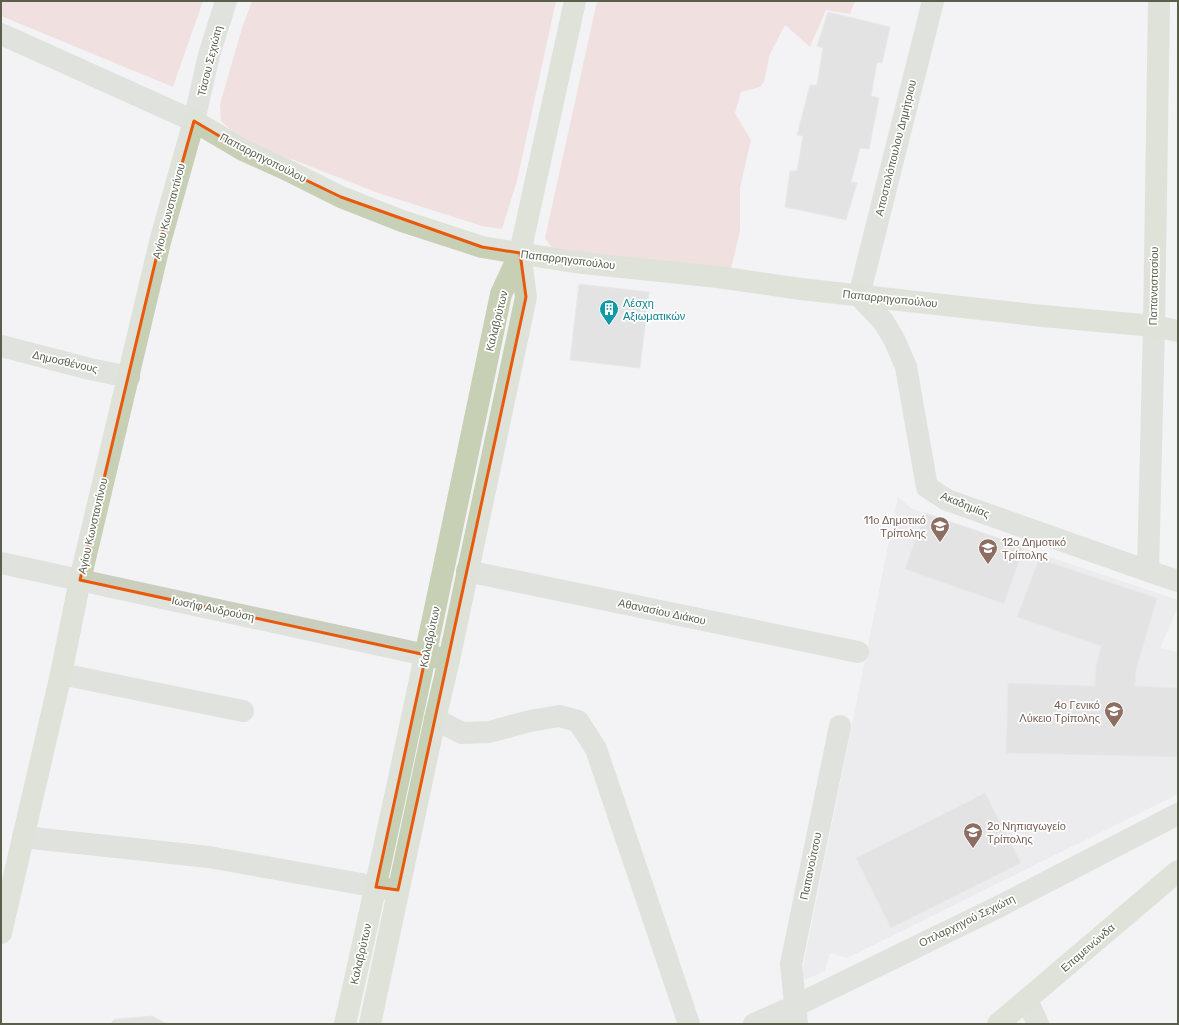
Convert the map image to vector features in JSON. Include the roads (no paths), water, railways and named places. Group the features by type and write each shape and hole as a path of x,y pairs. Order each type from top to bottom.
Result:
{"main road":[{"name":"Καλαβρύτων","path":"345,1024 426,655 501,294 520,253 575,1"},
{"name":"Παπαναστασίου","path":"1154,326 1159,1"},
{"name":"Παπαρρηγοπούλου","path":"194,121 243,150 341,197 402,221 482,247 574,262 718,277 859,296 1043,316 1154,326 1178,331"},
{"name":"Αγίου Κωνσταντίνου","path":"2,922 24,837 61,674 80,580 160,242 194,121"},
{"name":"Καλαβρύτων","path":"370,1024 526,297 520,253"},
{"name":"Επαμεινώνδα","path":"998,1024 1178,871"}],"street":[{"name":"Τάσου Σεχιώτη","path":"194,121 209,54 226,1"},
{"name":"Αποστολόπουλου Δημήτριου","path":"859,296 934,1"},
{"name":"Παπαρρηγοπούλου","path":"1,34 194,121"},
{"name":"Ακαδημίας","path":"859,296 883,321 894,339 906,367 927,487 948,500 1178,581"},
{"name":"Παπαναστασίου","path":"1148,571 1154,326"},
{"name":"Δημοσθένους","path":"1,346 90,369 129,377"},
{"name":"Ιωσήφ Ανδρούση","path":"1,562 449,660"},
{"name":"Αθανασίου Διάκου","path":"467,572 858,652"},
{"path":"61,674 243,711"},
{"path":"435,719 462,733 490,732 559,716 578,721 596,749 689,1024"},
{"name":"Παπανούτσου","path":"796,1015 791,964 840,726"},
{"name":"Οπλαρχηγού Σεχιώτη","path":"754,1024 796,1015 1000,906 1178,814"},
{"path":"24,837 209,857 398,890"},
{"path":"1027,1000 1038,1024"}],"place":[{"name":"Λέσχη Αξιωματικών","path":"609,326"},
{"name":"11ο Δημοτικό Τρίπολης","path":"940,543"},
{"name":"12ο Δημοτικό Τρίπολης","path":"988,565"},
{"name":"4ο Γενικό Λύκειο Τρίπολης","path":"1114,728"},
{"name":"2ο Νηπιαγωγείο Τρίπολης","path":"973,849"}]}
